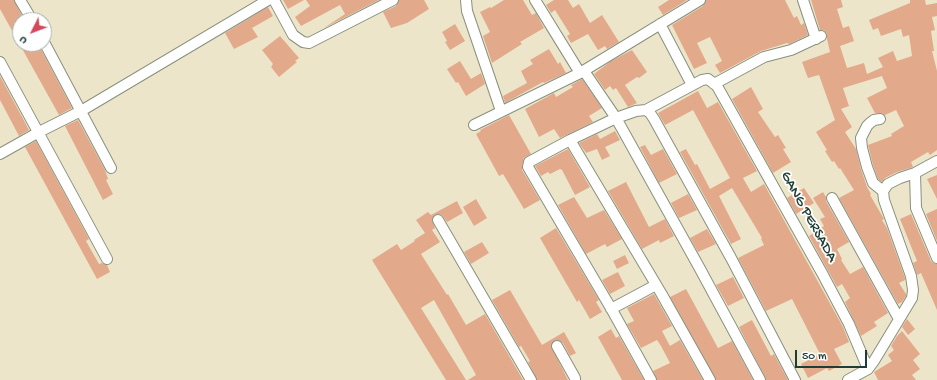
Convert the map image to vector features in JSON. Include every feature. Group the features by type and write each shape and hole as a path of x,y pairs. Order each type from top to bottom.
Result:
{"street":[{"path":"20,0 27,12"},
{"path":"0,154 38,132 81,111 268,0"},
{"path":"274,0 293,35 303,42 308,43 393,0"},
{"path":"535,0 582,72 616,118 760,380"},
{"path":"474,125 582,72 700,0"},
{"path":"651,380 528,167 529,162 616,118 646,110 702,80 708,79 714,84 764,56 791,50 819,38 803,0"},
{"path":"466,5 501,111"},
{"path":"660,24 692,85"},
{"path":"49,52 111,168"},
{"path":"0,62 107,259"},
{"name":"GANG PERSADA","path":"714,84 825,279 849,324 868,369"},
{"path":"646,110 654,119 724,244 795,380"},
{"path":"880,119 874,120 866,126 861,138 867,167 873,183 883,192"},
{"path":"570,140 710,380"},
{"path":"848,380 868,369 874,362 912,298 913,290 911,276 884,200 883,192 888,184 937,161"},
{"path":"914,173 916,208 937,258"},
{"path":"832,198 899,320"},
{"path":"438,220 530,380"},
{"path":"613,312 658,289"},
{"path":"557,346 575,380"}],"building":[{"path":"0,0 14,0 20,12 12,12 12,31 0,9"},
{"path":"283,0 304,0 288,9"},
{"path":"306,0 379,0 324,28 345,14 340,5 301,26 295,17 310,6"},
{"path":"399,0 424,0 429,9 407,23 391,28 383,12 396,6"},
{"path":"504,0 523,0 532,15 536,13 544,28 520,42 522,44 492,63 483,36 490,32 480,12 490,7 491,8"},
{"path":"554,0 568,0 573,8 579,4 590,23 602,15 619,42 607,49 605,46 598,50 588,34 571,43 567,36 570,34 555,10 551,13 546,5"},
{"path":"669,0 687,0 663,15 658,7"},
{"path":"706,0 785,0 794,18 797,16 801,25 804,23 808,35 789,44 787,43 761,51 720,73 715,65 722,61 710,37 697,43 707,63 694,69 672,25 703,6"},
{"path":"811,0 841,0 843,7 837,9 843,28 849,26 854,41 840,46 847,68 864,63 867,74 883,67 878,58 893,51 897,61 912,56 909,35 903,37 901,29 881,36 878,28 873,30 869,20 910,3 910,0 925,0 926,5 937,3 937,16 932,17 935,30 931,31 934,51 932,51 937,71 937,150 930,155 928,152 911,162 913,167 897,172 885,178 882,182 878,179 868,145 892,136 891,134 904,126 896,110 885,115 882,113 875,113 867,98 887,88 882,76 843,88 849,106 841,109 852,127 845,132 856,149 867,187 871,194 870,195 884,219 882,220 887,228 905,278 905,280 899,283 906,296 902,302 898,304 839,198 854,190 840,168 839,169 834,161 832,162 825,151 827,150 816,132 835,120 819,75 808,78 802,62 830,52 827,34 824,30 820,30"},
{"path":"268,7 273,16 252,28 258,37 234,49 225,33"},
{"path":"455,24 465,41 450,50 445,42 447,41 442,32"},
{"path":"280,36 299,58 295,61 297,62 279,77 271,67 273,64 262,50"},
{"path":"549,49 558,64 560,62 566,73 544,83 543,82 505,103 503,96 527,83 521,71 533,64 530,60"},
{"path":"632,50 647,72 625,85 637,103 628,107 616,88 613,90 610,86 605,90 594,74 611,61"},
{"path":"24,52 42,52 72,108 59,115"},
{"path":"460,61 471,79 481,73 485,84 466,96 458,82 456,83 447,69"},
{"path":"0,76 29,130 19,136 0,100"},
{"path":"582,79 602,108 589,116 593,122 560,138 554,129 539,137 525,109 554,93 556,97 573,87 571,85"},
{"path":"751,87 763,109 758,112 775,137 778,135 786,148 783,149 791,162 773,173 732,99"},
{"path":"698,91 707,108 718,102 757,171 743,178 751,192 764,184 843,327 849,342 834,349 842,364 829,371 827,368 808,378 801,364 820,354 792,299 766,311 738,258 764,245 761,239 762,238 732,188 719,196 741,239 731,244 680,152 686,149 695,165 697,164 710,189 730,178 693,110 665,125 658,113"},
{"path":"509,115 531,154 524,158 522,170 540,200 524,209 503,174 499,176 476,134 481,131 480,130"},
{"path":"78,120 105,170 108,179 106,180 113,194 103,200 65,126"},
{"path":"615,131 620,140 605,147 610,156 602,160 597,149 586,153 579,143 597,134 600,139"},
{"path":"36,141 89,239 86,241 99,264 102,263 107,265 110,272 97,279 25,147"},
{"path":"645,145 651,155 663,149 677,174 659,183 640,147"},
{"path":"568,149 590,187 575,195 562,170 560,169 550,174 548,172 541,176 535,166"},
{"path":"937,175 937,199 927,179"},
{"path":"626,182 649,227 665,219 674,236 660,243 659,240 642,249 608,191"},
{"path":"804,188 814,203 796,214 787,198"},
{"path":"823,192 826,197 826,201 849,242 837,249 842,259 841,260 850,274 863,267 888,313 874,322 877,326 861,336 845,302 850,298 842,284 837,287 809,236 824,226 820,219 825,217 813,198"},
{"path":"688,194 697,210 679,218 671,203"},
{"path":"574,197 587,218 604,210 622,239 607,247 605,244 586,254 558,205"},
{"path":"476,199 487,218 474,226 463,207"},
{"path":"457,201 463,213 447,222 442,215 434,215 432,220 435,228 432,230 440,242 421,254 447,295 448,294 466,325 485,314 523,380 468,380 476,375 434,300 421,308 466,380 446,380 372,260 397,244 401,250 415,241 414,240 425,233 416,220 428,212 431,215"},
{"path":"937,209 937,241 926,214"},
{"path":"911,214 931,261 937,264 937,310 921,273 917,275 913,263 917,261 900,219"},
{"path":"556,228 599,300 596,302 602,312 590,319 579,300 577,302 540,238"},
{"path":"707,229 716,244 698,252 690,238"},
{"path":"482,242 489,253 471,264 464,252"},
{"path":"625,255 629,263 617,269 613,261"},
{"path":"618,272 625,286 610,294 602,280"},
{"path":"733,277 744,298 728,306 716,285"},
{"path":"686,289 718,348 732,341 753,380 716,380 670,297"},
{"path":"510,290 542,345 564,332 576,353 570,356 563,343 557,340 554,341 551,346 568,380 537,380 528,362 530,361 521,346 519,347 492,300"},
{"path":"654,294 672,326 662,331 670,346 680,340 703,380 657,380 653,371 670,363 661,346 657,340 641,348 627,324 634,321 627,308"},
{"path":"907,319 915,329 908,335 902,327"},
{"path":"752,320 771,356 774,354 788,380 766,380 739,327"},
{"path":"611,329 616,338 619,336 644,380 622,380 598,337"},
{"path":"902,331 920,354 913,360 920,369 912,375 916,380 878,380 874,372 892,361 888,355 894,350 891,346"}]}
